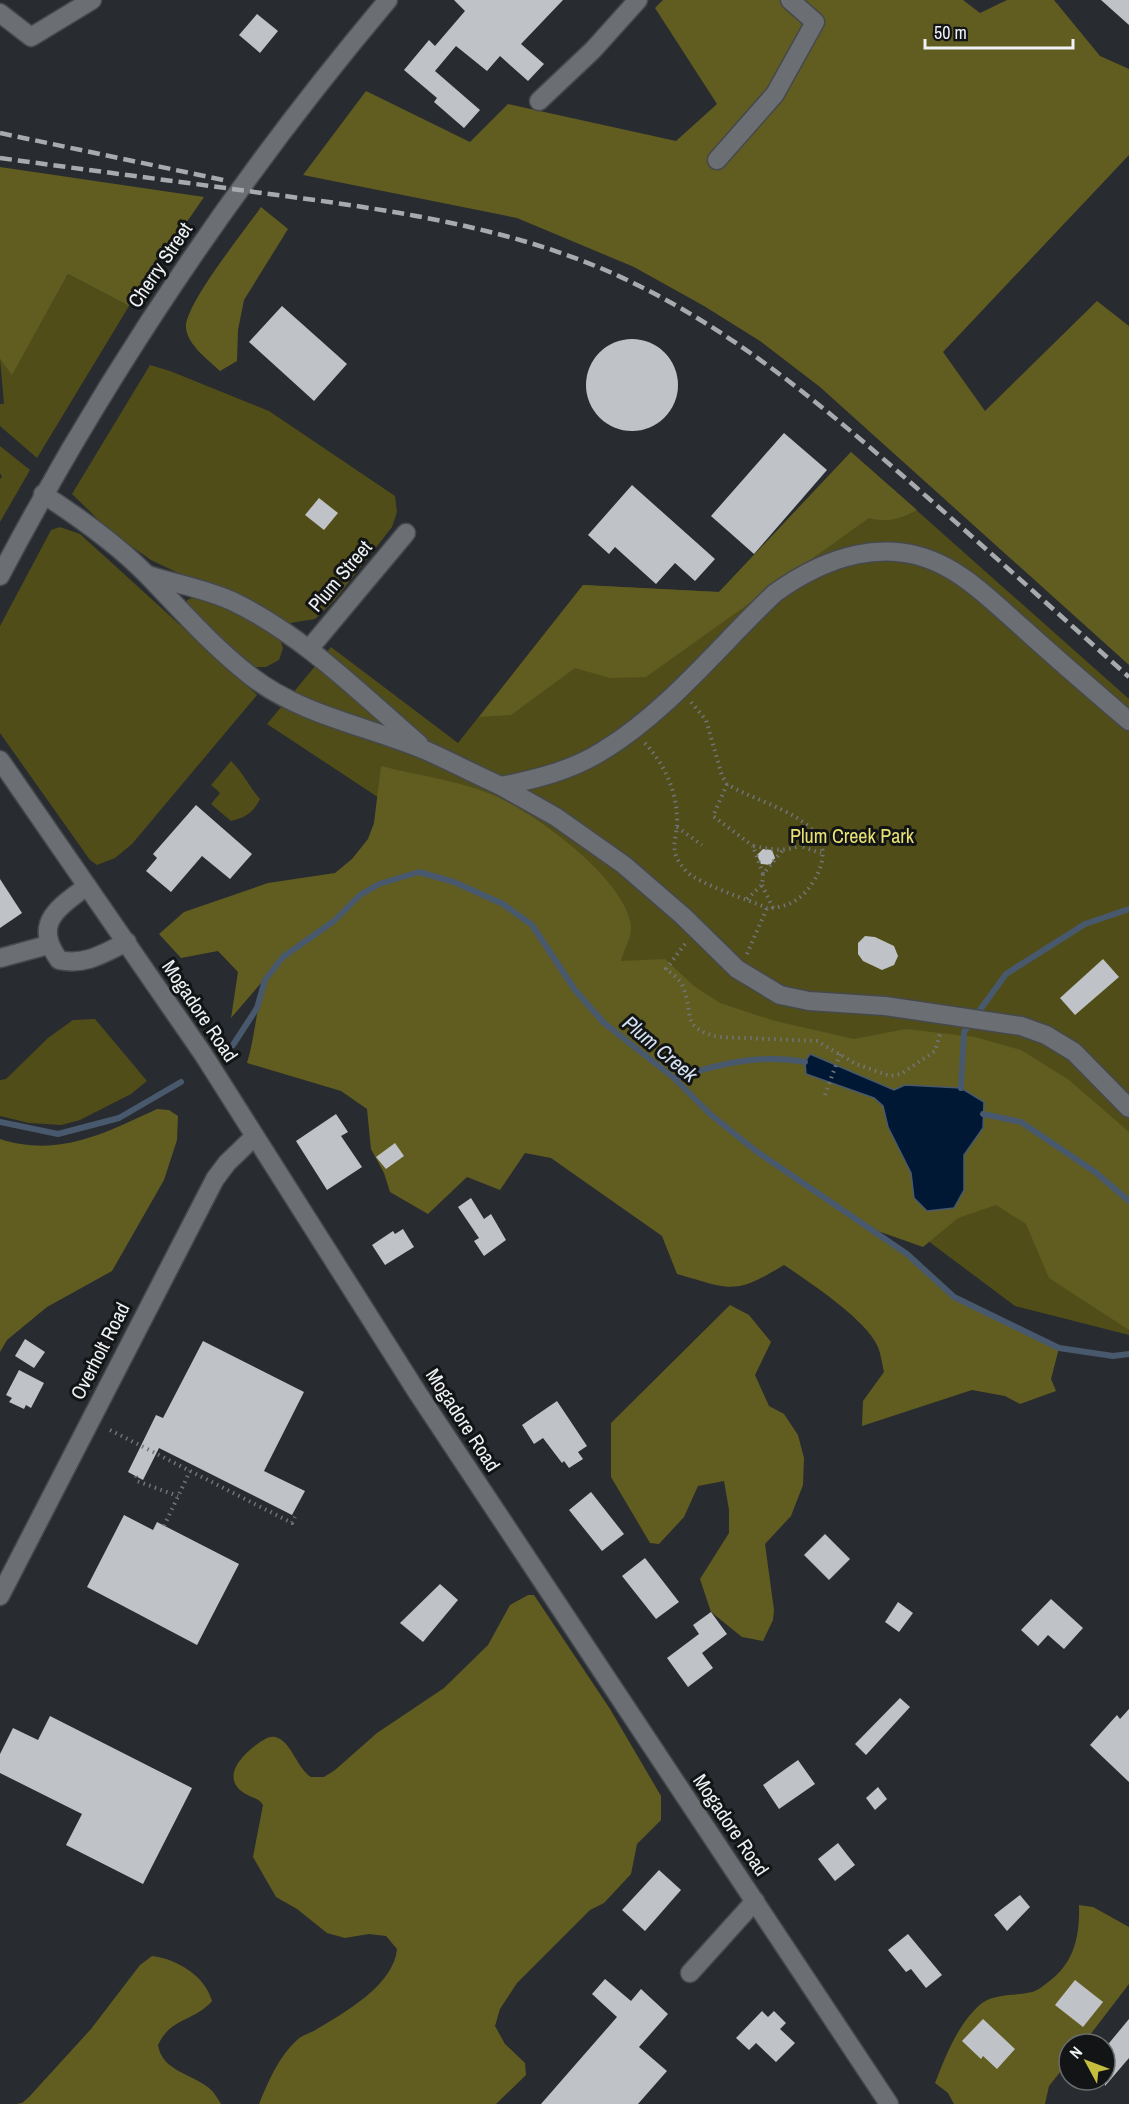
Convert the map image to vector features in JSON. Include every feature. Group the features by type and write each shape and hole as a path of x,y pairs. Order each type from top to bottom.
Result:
{"street":[{"path":"0,13 31,37 92,0"},
{"name":"Cherry Street","path":"0,576 43,494 120,365 204,240 309,96 388,0"},
{"path":"539,101 593,50 638,0"},
{"path":"717,160 775,94 815,22 790,0"},
{"path":"43,494 86,523 147,574 169,601 252,677 289,701 427,751 501,786 556,818 624,865 737,969 780,995 810,1001 885,1006 1021,1026 1074,1052 1129,1108"},
{"name":"Plum Street","path":"309,649 406,533"},
{"path":"501,786 534,780 573,766 603,751 634,730 775,593 800,575 825,562 854,554 877,552 928,559 948,567 993,602 1129,721"},
{"path":"147,574 231,601 309,649 427,751"},
{"name":"Mogadore Road","path":"0,760 203,1054 417,1392 889,2104"},
{"path":"87,886 57,909 48,926 48,945 59,960 75,964 92,959 127,942"},
{"path":"0,958 48,945"},
{"name":"Overholt Road","path":"0,1596 215,1179 226,1163 254,1137"},
{"path":"690,1973 755,1901"}],"path":[{"path":"634,730 666,770 677,815 673,846 676,857 688,873 767,908 798,900 808,891 820,867 822,854 817,833 801,819 727,784 722,776 706,720 679,687"},
{"path":"727,784 713,816 753,846 782,851 802,847 822,854"},
{"path":"676,826 702,845"},
{"path":"802,847 817,833"},
{"path":"753,846 763,874 762,885 773,908"},
{"path":"763,874 782,851"},
{"path":"747,900 762,885"},
{"path":"737,969 750,950 767,908"},
{"path":"696,929 666,969 683,986 690,1023 695,1028 718,1037 817,1041 876,1072 890,1076 901,1074 935,1051 940,1039 944,1015"},
{"path":"825,1095 840,1054"},
{"path":"110,1430 292,1523 295,1516"},
{"path":"164,1526 190,1471"},
{"path":"136,1476 136,1480 178,1496"}],"green space":[{"path":"68,274 129,306 37,458 0,426 0,404 4,404 0,359 12,374"},
{"path":"150,365 269,411 395,496 397,512 392,527 334,601 315,619 284,624 151,560 111,532 72,494"},
{"path":"0,446 30,470 0,522 0,479 2,477"},
{"name":"Plum Creek Park","path":"851,452 1129,699 1129,1335 1015,1306 598,994 552,912 267,724 331,647 458,743 583,585 719,592"},
{"path":"60,527 80,534 257,695 132,844 115,858 97,865 90,860 0,733 0,626 51,530"},
{"path":"192,598 221,604 280,639 283,648 279,660 266,667 250,667 187,606 187,600"},
{"path":"231,761 260,799 249,814 231,821 211,804 220,793 211,785"},
{"path":"95,1019 147,1081 131,1094 80,1120 61,1125 29,1123 0,1116 0,1080 6,1079 48,1038 73,1020"}],"shaded area":[{"path":"663,0 963,0 980,13 1007,0 1054,0 1100,56 1129,69 1129,155 943,352 985,411 1097,301 1129,326 1129,665 820,387 760,341 704,306 634,267 517,218 303,175 366,91 470,142 508,104 676,141 717,104 655,8"},
{"path":"0,167 204,197 129,306 68,274 12,375 0,359"},
{"path":"261,207 288,229 244,300 238,330 237,361 220,371 191,341 186,328 188,317 205,285"},
{"path":"851,452 917,510 894,519 869,518 646,677 610,678 575,668 511,715 479,717 583,585 719,592"},
{"path":"381,766 448,781 488,793 527,814 574,848 613,888 626,908 631,931 621,961 665,959 694,986 720,1003 775,1021 854,1039 906,1029 975,1037 1021,1050 1069,1080 1129,1132 1129,1330 1049,1278 1026,1224 996,1205 958,1218 923,1247 872,1229 907,1254 954,1297 1059,1348 1051,1379 1056,1391 1020,1404 1005,1396 972,1390 862,1426 863,1401 884,1372 877,1345 848,1312 784,1265 753,1282 732,1287 677,1274 662,1236 551,1158 525,1153 500,1190 467,1177 428,1214 390,1192 384,1173 371,1149 367,1109 341,1091 247,1063 263,991 274,968 231,1018 238,972 218,951 181,958 159,934 184,912 268,883 335,873 352,859 368,839 374,823"},
{"path":"157,1109 169,1110 178,1116 177,1140 164,1180 112,1271 47,1307 7,1340 0,1352 0,1139 42,1146 62,1144 100,1134"},
{"path":"730,1305 749,1315 771,1342 755,1375 769,1406 784,1414 798,1435 804,1458 803,1485 791,1516 765,1544 774,1610 773,1620 763,1641 742,1637 711,1612 700,1579 729,1533 729,1510 724,1481 698,1486 684,1517 659,1544 650,1543 611,1477 611,1423"},
{"path":"528,1595 534,1595 610,1709 661,1796 661,1820 637,1844 631,1874 604,1903 590,1910 517,1983 500,2009 495,2026 505,2044 525,2063 526,2075 496,2104 259,2104 275,2070 291,2046 299,2038 354,2006 378,1986 394,1962 397,1949 386,1936 369,1934 345,1938 327,1933 297,1909 276,1897 253,1857 263,1805 259,1800 247,1795 237,1787 234,1781 236,1768 256,1745 266,1738 275,1737 287,1745 306,1773 311,1777 324,1777 377,1733 444,1688 488,1645 510,1605"},
{"path":"1079,1905 1093,1907 1129,1927 1129,1984 1092,2032 1057,2032 1057,2076 1049,2086 1045,2104 954,2104 948,2093 935,2083 948,2051 966,2020 982,2003 988,2000 1034,1991 1056,1976 1074,1949"},
{"path":"152,1956 171,1961 189,1970 208,1992 212,2001 198,2013 176,2024 163,2036 158,2045 165,2061 209,2088 221,2104 16,2104 22,2103 29,2097 91,2029 140,1965"}],"water":[{"path":"810,1054 894,1090 905,1085 961,1088 984,1102 983,1128 964,1155 964,1190 954,1208 927,1211 914,1198 911,1173 888,1127 883,1106 874,1098 806,1074 805,1062"}],"building":[{"path":"454,0 563,0 521,44 544,64 528,81 500,56 487,71 456,46 435,71 480,110 464,128 434,102 437,98 404,70 429,40 435,46 465,11"},
{"path":"1101,0 1129,0 1129,25"},
{"path":"257,14 278,31 260,53 239,35"},
{"path":"282,306 347,364 314,401 249,342"},
{"path":"632,339 649,343 664,353 674,368 678,385 674,402 664,417 649,427 632,431 615,427 600,417 590,402 586,385 590,368 600,353 615,343"},
{"path":"784,433 827,470 754,554 711,516"},
{"path":"632,485 715,559 695,581 675,563 656,584 615,547 609,554 588,535"},
{"path":"319,498 338,513 324,530 305,515"},
{"path":"196,805 252,854 230,879 202,856 171,892 146,871 157,858 153,854"},
{"path":"763,849 772,850 775,858 770,865 761,864 757,855"},
{"path":"0,879 22,913 0,928"},
{"path":"865,936 875,937 894,946 898,956 894,965 882,970 863,961 858,954 858,943"},
{"path":"1103,959 1119,977 1075,1015 1060,998"},
{"path":"336,1114 348,1132 341,1136 362,1167 327,1190 296,1141"},
{"path":"395,1143 404,1156 386,1169 376,1157"},
{"path":"471,1198 484,1219 491,1214 506,1240 484,1256 474,1241 479,1238 458,1207"},
{"path":"403,1229 414,1247 385,1265 372,1245 393,1231 395,1234"},
{"path":"25,1339 45,1352 34,1368 15,1356"},
{"path":"203,1341 304,1392 264,1471 305,1491 292,1515 159,1448 143,1480 128,1472 156,1415 163,1418"},
{"path":"19,1370 44,1383 31,1408 26,1405 24,1409 9,1402 12,1398 6,1395"},
{"path":"557,1401 587,1446 578,1452 583,1459 569,1468 564,1461 562,1463 543,1438 534,1444 522,1425"},
{"path":"591,1492 624,1534 602,1551 569,1510"},
{"path":"124,1515 153,1530 157,1522 239,1564 197,1645 87,1587"},
{"path":"825,1534 850,1559 829,1580 804,1555"},
{"path":"645,1558 679,1602 656,1619 622,1576"},
{"path":"440,1584 458,1600 423,1642 400,1623"},
{"path":"1051,1599 1083,1628 1064,1649 1048,1635 1038,1646 1021,1630"},
{"path":"898,1602 913,1613 899,1632 885,1622"},
{"path":"711,1612 727,1634 702,1653 713,1668 688,1687 667,1658 699,1634 693,1625"},
{"path":"900,1698 910,1707 866,1755 855,1744"},
{"path":"1129,1709 1129,1782 1090,1745 1117,1715 1120,1719"},
{"path":"50,1716 192,1788 143,1884 66,1845 82,1814 0,1773 0,1754 13,1728 38,1740"},
{"path":"798,1760 815,1784 779,1809 763,1785"},
{"path":"878,1787 887,1799 875,1810 866,1798"},
{"path":"838,1843 855,1865 835,1881 818,1859"},
{"path":"659,1870 681,1890 645,1931 622,1910"},
{"path":"1020,1895 1030,1907 1007,1931 994,1915"},
{"path":"908,1934 942,1975 926,1988 911,1969 906,1972 888,1950"},
{"path":"605,1979 631,2001 641,1989 668,2014 639,2047 667,2071 638,2104 541,2104 617,2017 592,1994"},
{"path":"1075,1980 1103,2002 1083,2027 1055,2005"},
{"path":"762,2011 768,2017 774,2011 786,2023 780,2029 795,2043 776,2062 756,2043 749,2050 736,2038"},
{"path":"983,2019 1015,2049 997,2069 983,2056 981,2059 962,2041"},
{"path":"1129,2019 1129,2058 1117,2072 1117,2034"}],"waterway":[{"name":"Plum Creek","path":"233,1045 257,1008 265,980 283,957 334,921 360,895 379,884 419,872 454,882 503,904 532,925 575,990 604,1023 674,1078 710,1114 756,1151 907,1254 954,1297 1059,1348 1113,1356 1129,1354"},
{"path":"961,1088 964,1032 1006,974 1085,924 1129,909"},
{"path":"674,1078 738,1062 771,1059 805,1062"},
{"name":"Plum Creek","path":"0,1122 58,1134 119,1118 181,1082"},
{"path":"983,1114 1021,1122 1095,1172 1129,1201"}],"railway":[{"path":"0,133 228,181"},
{"path":"0,158 401,213 538,245 625,279 700,320 736,343 804,393 931,501 1129,677"}]}
